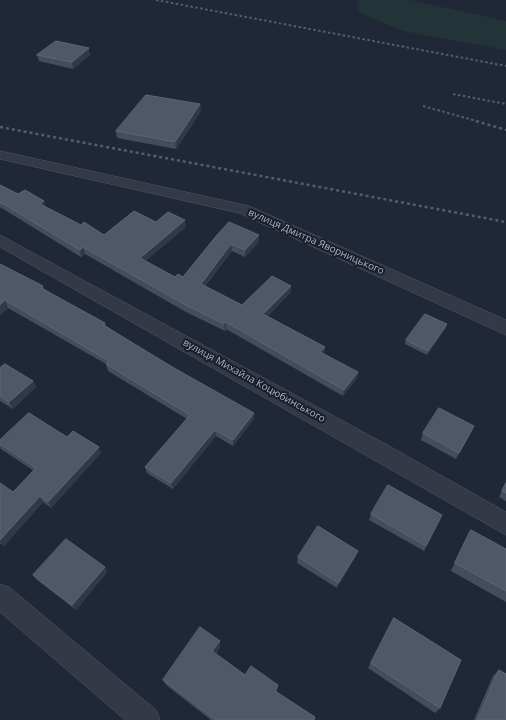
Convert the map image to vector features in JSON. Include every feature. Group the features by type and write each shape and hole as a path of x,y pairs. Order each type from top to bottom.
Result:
{"street":[{"name":"вулиця Дмитра Яворницького","path":"0,155 244,210 506,328"},
{"name":"вулиця Михайла Коцюбинського","path":"0,240 382,452 506,524"},
{"path":"0,596 146,720"}],"shaded area":[{"path":"357,0 410,0 506,21 506,50 403,31 359,12"}],"building":[{"path":"56,41 89,48 72,62 37,55"},
{"path":"146,95 200,104 175,142 116,131"},
{"path":"0,185 18,194 25,190 44,201 40,204 81,225 84,222 104,235 134,211 156,222 168,212 185,220 140,258 175,277 178,274 183,277 229,222 259,235 245,250 231,244 201,284 242,305 272,276 291,286 263,314 325,347 320,352 358,372 344,390 226,322 224,324 186,305 83,247 80,250 0,202"},
{"path":"0,264 43,286 41,288 105,323 103,325 174,368 254,413 233,440 215,430 171,483 145,467 190,415 106,364 109,361 5,300 0,305"},
{"path":"425,314 447,324 428,351 406,340"},
{"path":"5,364 33,381 9,402 0,396 0,368"},
{"path":"439,408 474,426 459,453 423,433"},
{"path":"29,413 67,437 73,431 99,447 48,502 40,496 0,540 0,483 13,492 36,468 0,444 0,440"},
{"path":"506,483 506,493 502,491"},
{"path":"388,485 442,515 426,546 371,514"},
{"path":"318,526 358,551 338,583 298,557"},
{"path":"471,530 506,549 506,591 455,563"},
{"path":"66,539 105,567 72,605 33,575"},
{"path":"394,618 461,660 440,708 371,663"},
{"path":"200,627 220,641 212,651 245,675 251,666 278,685 275,691 315,717 314,720 216,720 163,680"},
{"path":"499,670 506,674 506,720 478,720"}],"railway":[{"path":"156,0 506,66"},
{"path":"453,94 506,104"},
{"path":"423,106 480,122"},
{"path":"476,121 506,130"},
{"path":"0,127 506,222"}]}
